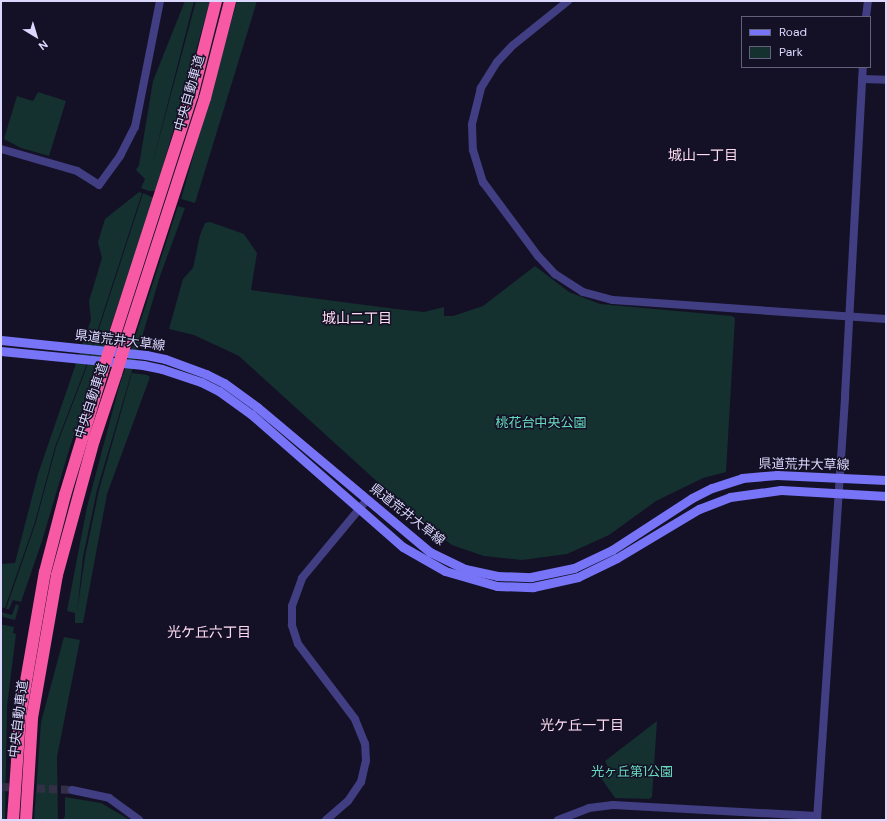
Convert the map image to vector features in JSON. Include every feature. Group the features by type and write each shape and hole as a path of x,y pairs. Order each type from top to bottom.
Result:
{"highway":[{"name":"中央自動車道","path":"13,820 20,716 45,572 65,495 102,373 190,104 216,1"},
{"name":"中央自動車道","path":"26,820 32,718 57,575 92,448 200,113 230,1"}],"main road":[{"name":"県道荒井大草線","path":"1,340 146,355 165,359 206,374 224,383 257,407 412,539 449,562 497,576 531,577 561,572 592,560 692,498 727,482 777,475 886,480"},
{"name":"県道荒井大草線","path":"1,351 143,365 162,369 201,382 219,391 251,414 403,547 445,571 483,583 516,588 550,585 578,577 617,558 699,509 730,497 782,490 886,496"}],"street":[{"path":"1,149 77,171 98,185 120,156 135,127 160,1"},
{"path":"568,1 513,45 497,62 481,88 473,118 473,150 483,182 542,261 573,287 613,300 886,319"},
{"path":"866,16 868,1"},
{"path":"558,820 589,808 613,805 817,818 850,317 863,68"},
{"path":"862,79 886,80"},
{"path":"326,820 348,801 361,782 366,761 365,744 355,719 298,644 292,625 292,606 302,578 366,501"},
{"path":"72,790 109,798 140,820"}],"green space":[{"path":"185,1 194,1 152,165 196,1 210,1 156,191 149,191 141,188 145,179 136,170 139,165 153,81"},
{"path":"237,1 257,1 195,203 181,199"},
{"path":"38,92 66,101 49,156 21,148 4,139 17,96 33,101"},
{"path":"139,192 142,193 85,369 55,447 35,522 5,608 1,607 1,564 15,563 38,474 91,320 89,301 102,258 98,242 105,219"},
{"path":"143,193 154,198 69,450 42,541 21,602 13,600 9,609 6,609 36,522 56,447 86,369"},
{"path":"178,206 185,208 160,276 97,490 83,557 77,612 85,557 99,490 132,373 147,375 150,377 107,494 83,623 75,623 75,613 67,611 87,507 119,387"},
{"name":"桃花台中央公園","path":"210,222 244,234 257,253 251,290 424,312 444,307 444,316 453,316 483,306 535,266 569,292 600,304 732,316 735,318 726,472 703,478 656,501 609,535 567,554 522,560 484,556 452,545 425,525 239,356 194,335 169,329 183,279 193,268 200,235 205,223"},
{"path":"16,604 19,606 15,620 3,617 1,612 12,615"},
{"path":"1,625 14,627 13,633 16,634 7,706 5,820 1,820"},
{"path":"64,637 80,640 57,757 58,820 34,820 41,722"},
{"name":"光ヶ丘第1公園","path":"657,721 652,797 649,799 615,798 601,778 610,772 605,761"},
{"path":"65,797 101,803 130,820 63,820 65,816"}],"tunnel":[{"path":"1,787 72,790"}],"district":[{"name":"城山一丁目","path":"703,155"},
{"name":"城山二丁目","path":"357,318"},
{"name":"光ケ丘六丁目","path":"209,632"},
{"name":"光ケ丘一丁目","path":"582,725"}]}
